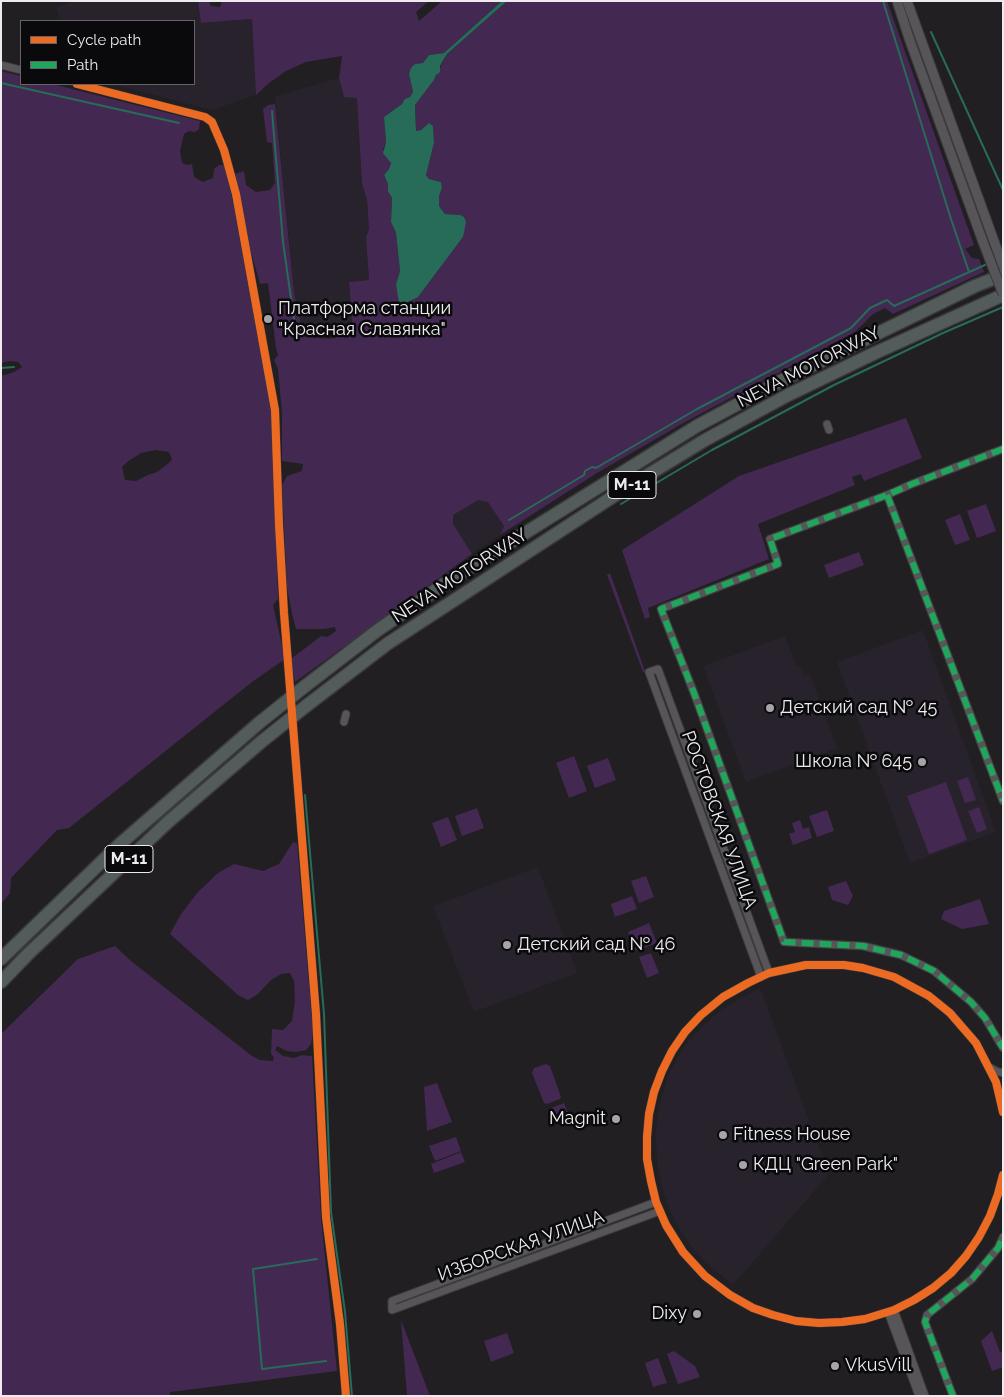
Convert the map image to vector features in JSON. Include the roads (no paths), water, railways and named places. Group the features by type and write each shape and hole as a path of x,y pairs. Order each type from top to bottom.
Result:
{"highway":[{"name":"NEVA MOTORWAY","path":"1,959 120,844 259,723 378,630 456,576 697,426 781,381 866,339 974,286 1003,275"},
{"name":"NEVA MOTORWAY","path":"1,982 28,954 168,822 261,742 387,644 623,490 705,440 866,357 1003,294"}],"main road":[{"path":"897,1 1003,294"},
{"path":"907,1 1003,266"}],"street":[{"path":"1,66 20,70"},
{"path":"81,85 205,117 212,122 226,156 236,194 275,410 282,584 316,1014 326,1217 340,1324 346,1396"},
{"path":"1003,450 770,539 778,564 661,609 694,693 784,942 863,946 901,955 934,972 971,1002 985,1018 1003,1048"},
{"path":"887,495 1003,801"},
{"name":"РОСТОВСКАЯ УЛИЦА","path":"761,977 650,672 658,669 769,973"},
{"path":"344,722 346,714"},
{"path":"1003,1112 1001,1090 976,1044 950,1013 918,989 894,977 863,968 825,964 806,965 769,973 735,989 701,1015 681,1039 662,1071 654,1092 647,1136 647,1159 650,1181 656,1202 674,1239 693,1264 717,1286 753,1308 788,1319 819,1323 866,1319 914,1300 933,1288 951,1273 979,1237 990,1216 1003,1176"},
{"path":"989,1067 1003,1073"},
{"name":"ИЗБОРСКАЯ УЛИЦА","path":"656,1202 392,1301 392,1310 660,1211"},
{"path":"953,1396 925,1322 927,1315 972,1278 998,1248 1003,1237"},
{"path":"890,1311 919,1396"},
{"path":"890,1311 925,1396"}],"waterway":[{"path":"883,1 969,272"},
{"path":"931,32 1003,190"},
{"path":"1,83 179,123"},
{"path":"272,111 283,242 297,341"},
{"path":"509,520 584,475 585,471 592,467 596,468 697,409 851,328 870,308 887,300 894,306 987,264"},
{"path":"621,504 712,450 834,385 943,333 1003,307"},
{"path":"1,368 14,367"},
{"path":"305,795 324,1014 331,1212 345,1312 352,1396"},
{"path":"317,1259 253,1269 262,1369 326,1361"}],"place":[{"name":"Платформа станции \"Красная Славянка\"","path":"268,319"},
{"name":"Детский сад № 45","path":"770,708"},
{"name":"Школа № 645","path":"922,762"},
{"name":"Детский сад № 46","path":"507,945"},
{"name":"Magnit","path":"616,1119"},
{"name":"Fitness House","path":"723,1135"},
{"name":"КДЦ \"Green Park\"","path":"743,1165"},
{"name":"Dixy","path":"697,1314"},
{"name":"VkusVill","path":"835,1366"}]}
